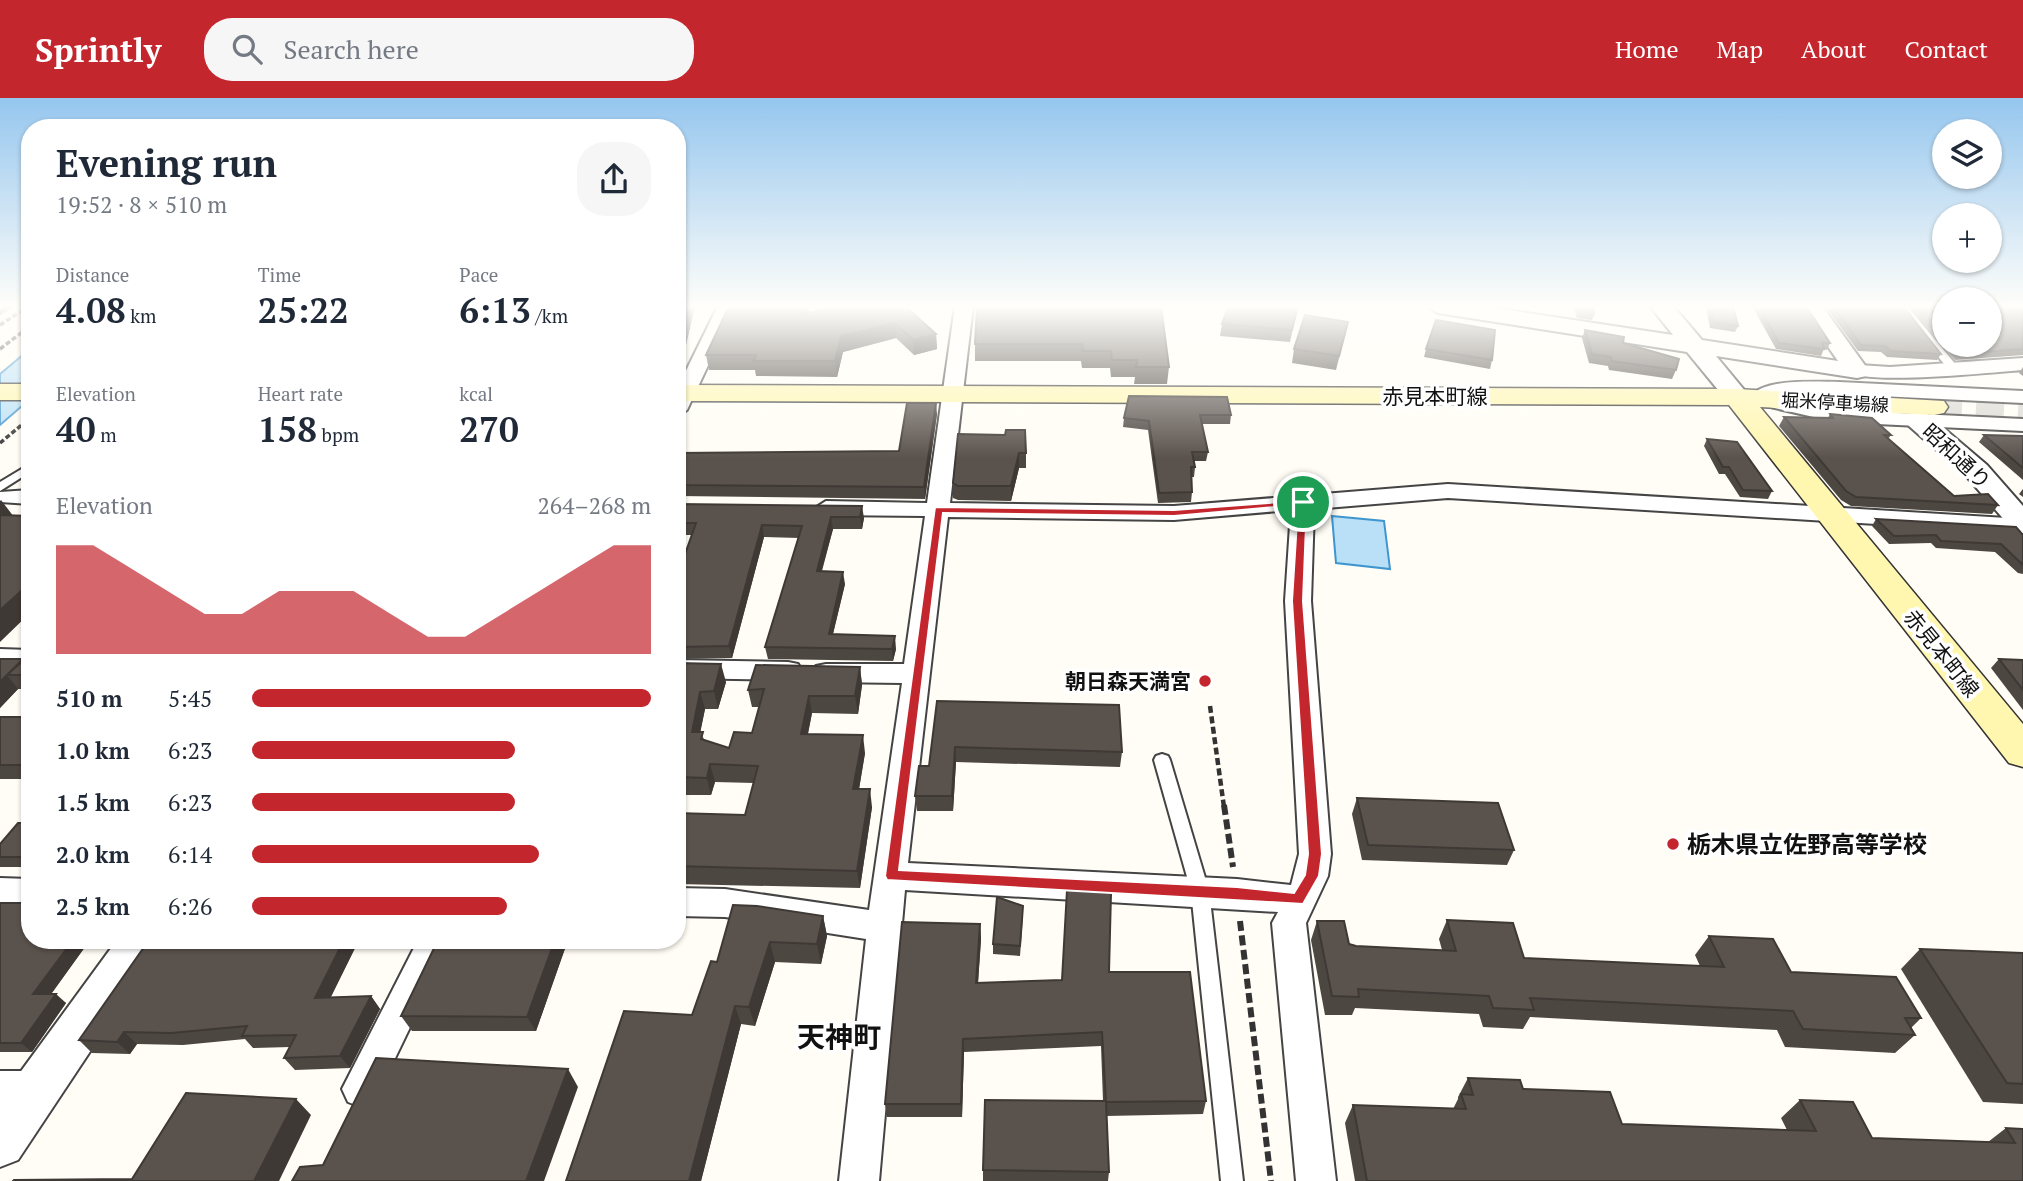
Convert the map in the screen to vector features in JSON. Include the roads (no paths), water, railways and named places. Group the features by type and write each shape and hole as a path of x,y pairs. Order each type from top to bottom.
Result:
{"main road":[{"path":"0,392 21,392"},
{"name":"赤見本町線","path":"686,398 954,394 1746,397 1827,513 2023,752"},
{"name":"堀米停車場線","path":"1746,397 1926,414"}],"street":[{"path":"686,386 701,357"},
{"path":"859,1181 884,927 958,357"},
{"path":"1706,357 1746,397 1782,389 1839,388 2023,397"},
{"path":"1763,357 1857,371 2023,364"},
{"path":"1847,357 1857,371"},
{"path":"1950,368 1977,395"},
{"path":"1926,414 2023,425"},
{"name":"昭和通り","path":"1926,414 2023,525"},
{"path":"801,508 1174,513 1448,491 2023,525"},
{"path":"2,493 21,496"},
{"path":"1303,502 1298,601 1315,854 1312,876 1289,923 1317,1181"},
{"path":"0,658 21,659"},
{"path":"686,669 916,674"},
{"path":"892,876 1237,892 1298,900"},
{"path":"0,892 21,893"},
{"path":"686,902 725,903 884,927"},
{"path":"0,1142 19,1089 135,949"},
{"path":"346,1121 431,949"}],"lane":[{"path":"1941,357 1950,368"},
{"path":"2,493 21,475"},
{"path":"1162,760 1200,891 1232,1181"}],"water":[{"path":"21,357 21,407 0,425 0,374"},
{"path":"1332,516 1384,521 1390,569 1336,563"}],"tunnel":[{"path":"1934,407 2023,412"}],"place":[{"name":"朝日森天満宮","path":"1205,681"},
{"name":"栃木県立佐野高等学校","path":"1673,844"}],"district":[{"name":"天神町","path":"839,1036"}]}
